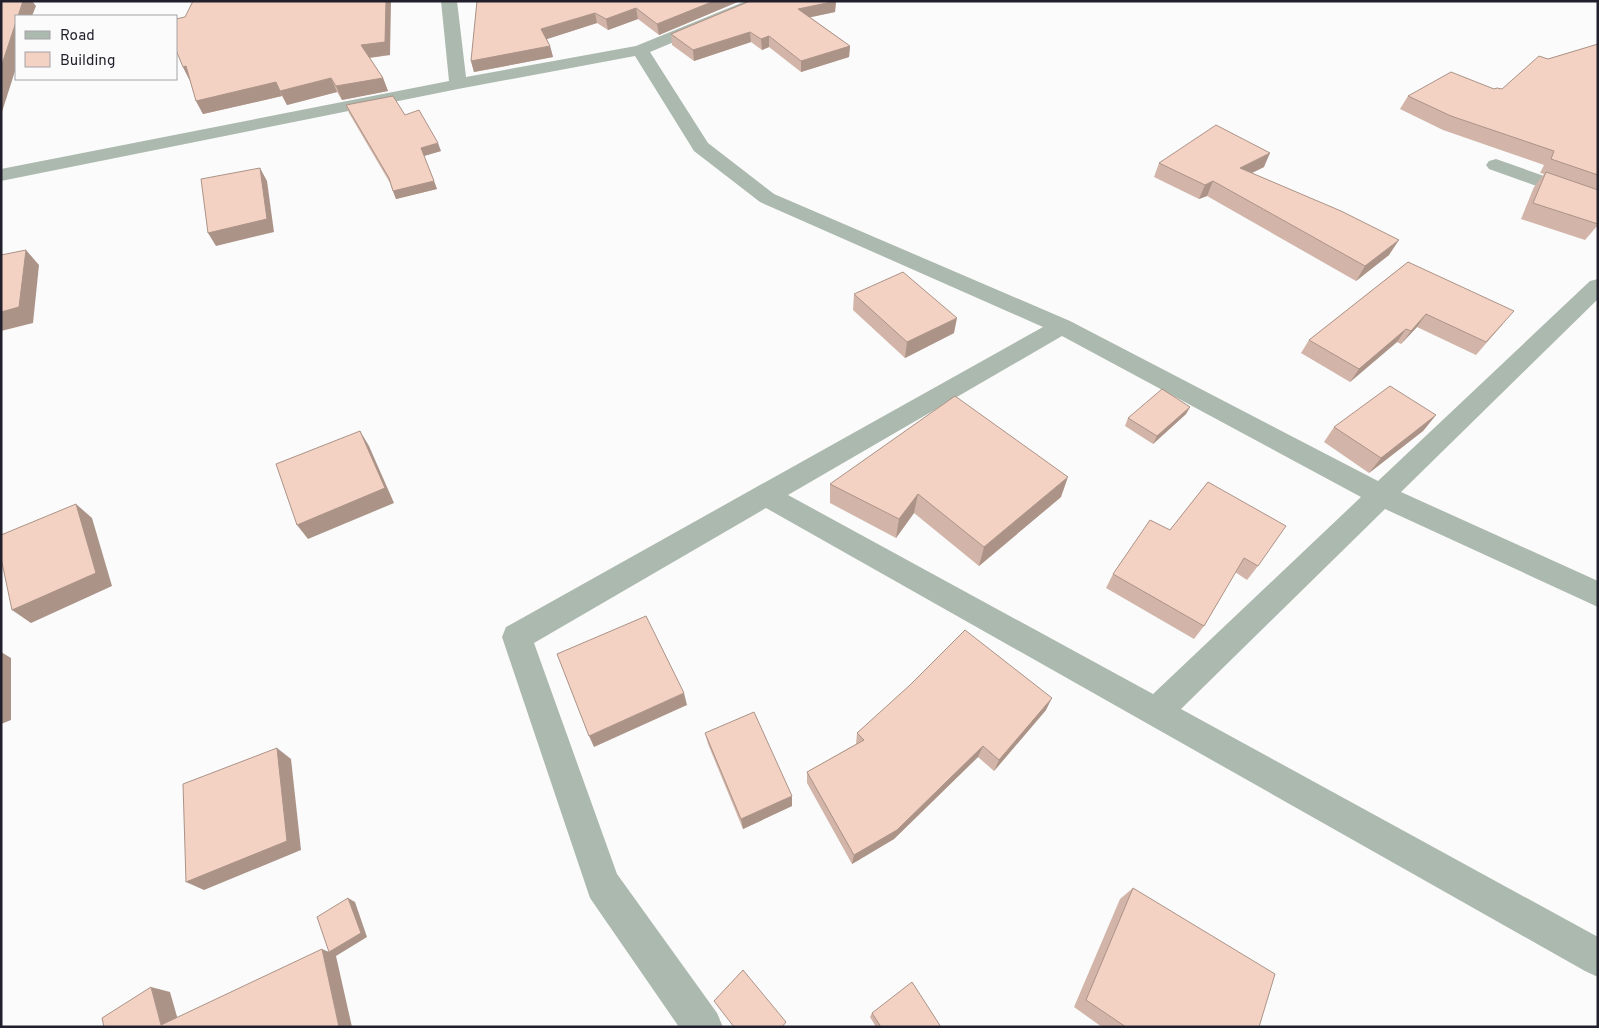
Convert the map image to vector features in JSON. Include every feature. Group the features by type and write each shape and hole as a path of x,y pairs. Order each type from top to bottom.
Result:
{"street":[{"path":"449,1 458,84"},
{"path":"1,175 458,84 640,50 760,1"},
{"path":"640,50 701,147 767,198 1062,326 1382,495 1598,596"},
{"path":"1496,166 1598,202"},
{"path":"1156,712 1598,286"},
{"path":"703,1027 603,885 517,637 1062,326"},
{"path":"766,495 1598,958"}],"building":[{"path":"1,1 23,1 18,15 15,15 15,25 1,67"},
{"path":"193,1 386,1 385,42 361,45 383,78 336,86 331,78 280,91 276,82 196,101 186,66 183,67 178,55 178,19 185,17"},
{"path":"477,1 714,1 657,24 636,8 606,19 595,13 541,29 550,46 471,61"},
{"path":"750,1 836,1 798,9 850,46 801,61 769,36 761,39 750,32 693,50 671,34"},
{"path":"1598,44 1598,175 1551,159 1554,151 1451,116 1408,96 1451,72 1494,89 1502,89 1539,56 1548,59"},
{"path":"393,96 405,115 419,110 438,143 421,148 434,181 393,191 389,178 346,105"},
{"path":"1216,125 1270,153 1240,168 1341,211 1399,240 1365,266 1213,181 1205,185 1159,163"},
{"path":"260,168 267,219 208,233 201,179"},
{"path":"1546,172 1598,190 1598,224 1533,203"},
{"path":"26,250 19,307 1,312 1,255"},
{"path":"1408,262 1514,311 1486,342 1426,314 1411,331 1406,329 1359,369 1309,340"},
{"path":"903,272 957,318 907,342 854,294"},
{"path":"1390,386 1436,415 1381,458 1334,427"},
{"path":"1162,389 1190,407 1157,436 1128,418"},
{"path":"955,396 1068,477 984,547 918,494 899,519 830,484"},
{"path":"360,431 385,488 297,525 276,464"},
{"path":"1208,482 1286,526 1258,566 1244,558 1204,626 1113,574 1150,520 1170,530"},
{"path":"76,504 96,573 12,610 1,558 1,535"},
{"path":"646,616 684,693 589,736 557,654"},
{"path":"965,630 1052,698 999,760 983,746 897,830 854,855 807,772 864,740 857,733 910,685"},
{"path":"754,712 792,796 741,819 705,733"},
{"path":"277,748 287,841 186,882 183,784"},
{"path":"1133,888 1275,974 1259,1027 1126,1027 1086,1000"},
{"path":"348,898 361,933 329,952 317,917"},
{"path":"322,949 339,1027 104,1027 102,1018 151,987 161,1025"},
{"path":"743,970 786,1022 782,1027 734,1027 714,1001"},
{"path":"912,982 941,1027 881,1027 872,1013"}]}
